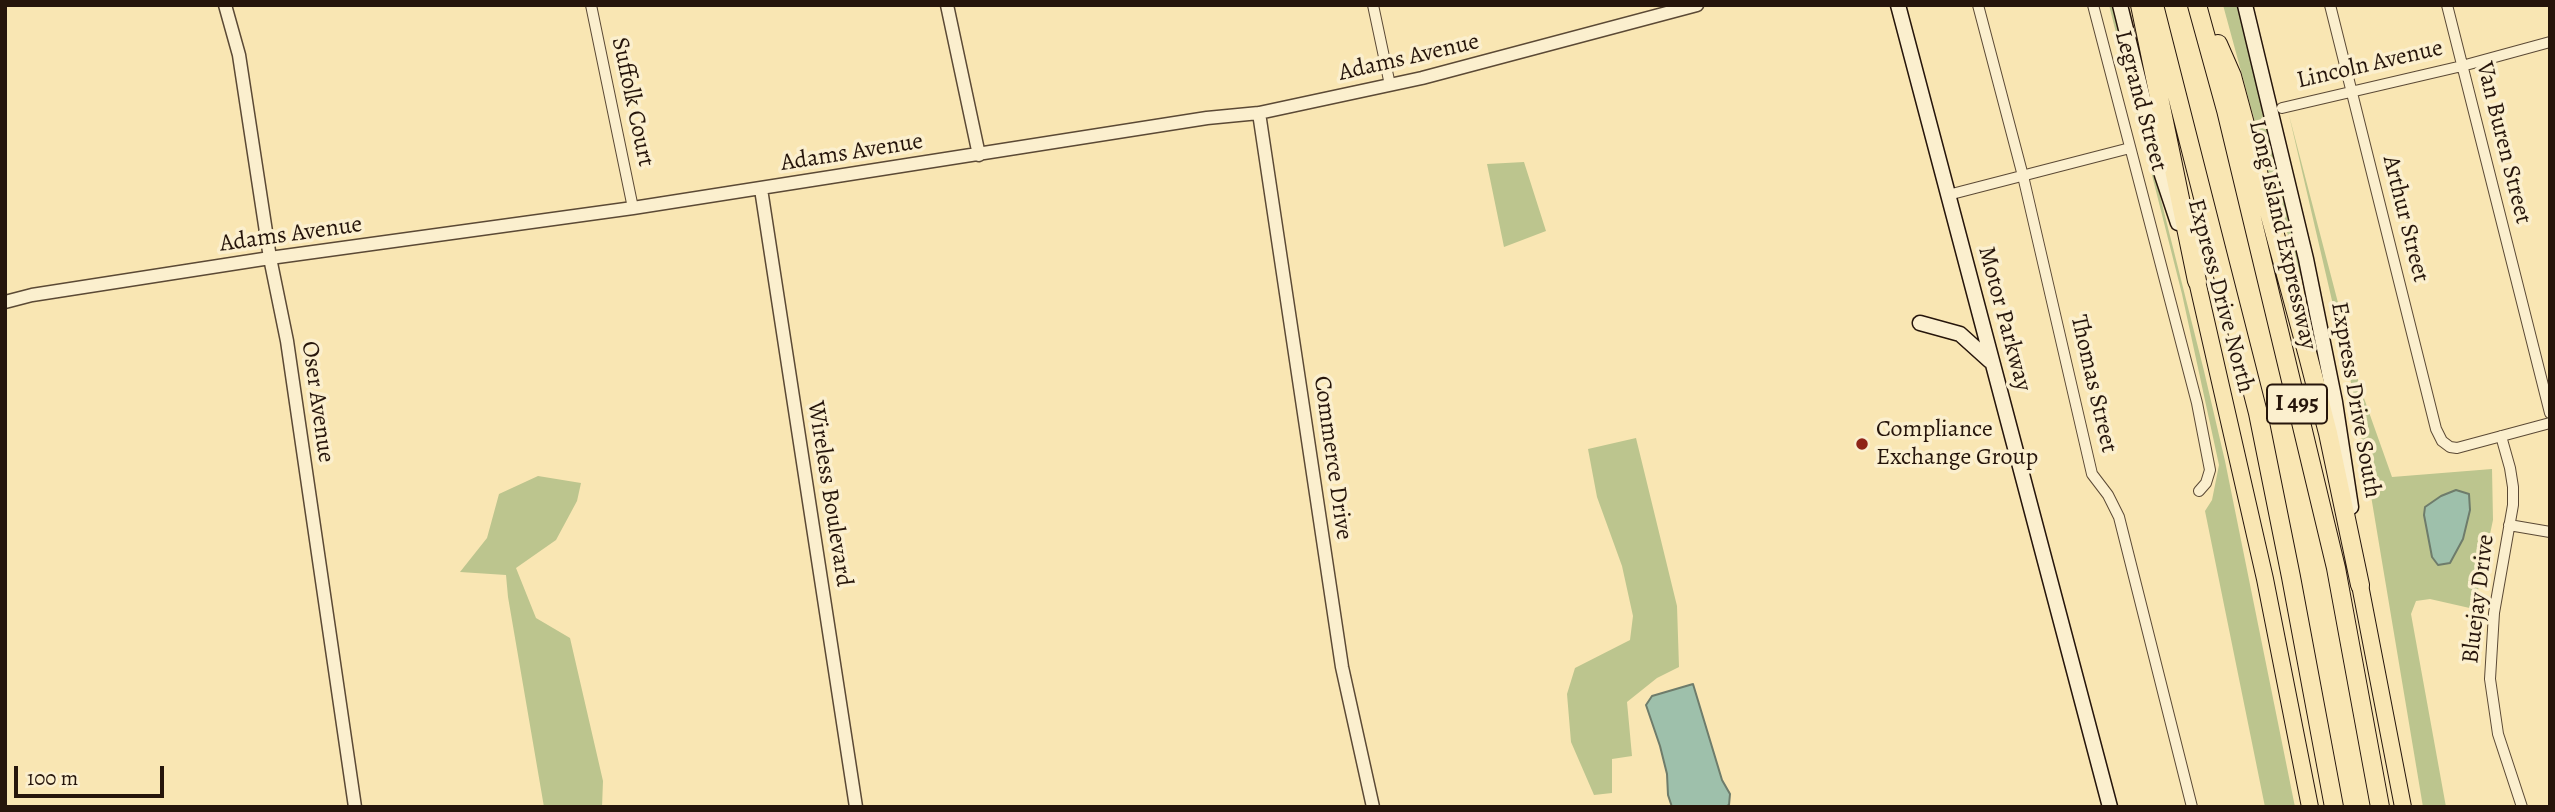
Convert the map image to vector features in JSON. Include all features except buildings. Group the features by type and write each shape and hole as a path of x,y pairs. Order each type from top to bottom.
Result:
{"highway":[{"path":"2140,5 2197,281"},
{"name":"I 495","path":"2154,5 2258,413 2334,807"},
{"path":"2199,5 2232,76 2318,395 2360,585"},
{"name":"Long Island Expressway","path":"2199,5 2227,110 2336,568 2380,807"},
{"name":"Express Drive North","path":"2197,281 2265,579 2310,807"},
{"name":"Express Drive South","path":"2360,585 2403,807"}],"main road":[{"name":"Motor Parkway","path":"1898,5 2110,807"},
{"name":"Express Drive North","path":"2120,5 2162,175 2197,281"},
{"name":"Express Drive South","path":"2245,5 2290,187 2328,366 2346,469 2360,585"},
{"path":"1920,323 1960,334 1993,364"}],"street":[{"name":"Oser Avenue","path":"225,5 239,55 270,258 287,341 355,807"},
{"name":"Suffolk Court","path":"591,5 633,208"},
{"path":"947,5 979,155"},
{"path":"1373,5 1390,85"},
{"name":"Adams Avenue","path":"5,302 32,295 270,258 633,208 1207,118 1259,113 1390,85 1697,5"},
{"name":"Thomas Street","path":"1978,5 2023,176 2092,474 2108,495 2119,517 2192,807"},
{"name":"Legrand Street","path":"2093,5 2197,403 2210,470 2206,483 2199,491"},
{"name":"Arthur Street","path":"2330,5 2436,429 2442,441 2457,448 2501,436"},
{"name":"Van Buren Street","path":"2447,5 2550,413"},
{"name":"Lincoln Avenue","path":"2282,108 2462,66 2550,42"},
{"name":"Commerce Drive","path":"1259,113 1342,667 1373,807"},
{"path":"1948,195 2130,148"},
{"name":"Wireless Boulevard","path":"761,189 856,807"},
{"path":"2501,436 2550,423"},
{"name":"Bluejay Drive","path":"2501,436 2513,487 2494,613 2490,679 2498,734 2522,807"},
{"path":"2509,525 2550,532"}],"green space":[{"path":"2109,5 2112,5 2225,461 2295,807 2265,807 2205,511 2212,500 2219,465 2182,294"},
{"path":"2223,5 2239,5 2283,176 2302,280 2271,181"},
{"path":"2289,115 2360,387 2392,477 2492,469 2493,520 2474,609 2430,599 2416,601 2411,614 2446,807 2423,807 2355,400"},
{"path":"1524,162 1546,231 1504,247 1487,164"},
{"path":"1636,438 1677,606 1679,667 1657,678 1627,702 1632,756 1612,759 1612,793 1594,795 1571,742 1567,694 1575,668 1630,640 1633,616 1622,566 1597,497 1588,449"},
{"path":"538,476 581,483 577,501 556,540 516,568 536,618 570,638 603,781 602,807 544,807 506,575 460,572 487,538 499,494"}],"shaded area":[{"path":"2456,490 2469,494 2470,510 2463,539 2450,563 2438,565 2432,557 2425,507"},
{"path":"1693,684 1722,780 1730,794 1729,805 1725,807 1672,807 1668,795 1667,774 1646,705 1652,696"}],"place":[{"name":"Compliance Exchange Group","path":"1862,444"}]}
